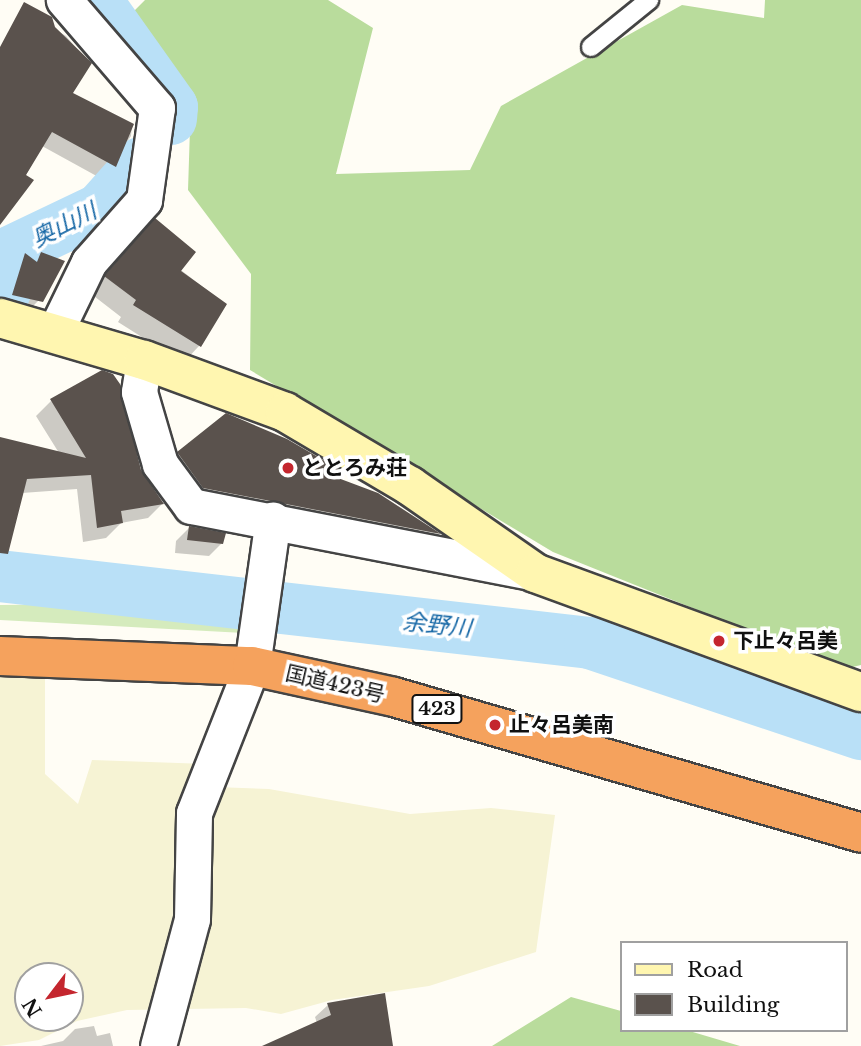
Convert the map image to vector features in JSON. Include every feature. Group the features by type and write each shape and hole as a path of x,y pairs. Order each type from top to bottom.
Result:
{"highway":[{"name":"国道423号","path":"0,656 253,654 861,833"}],"street":[{"path":"54,334 89,262 144,200 157,108 65,0"},
{"path":"0,318 144,360 285,412 410,486 535,573"},
{"path":"144,360 139,392 160,464 191,506 273,519 535,573 861,692"},
{"path":"158,1046 192,919 194,813 253,654 273,519"}],"lane":[{"path":"591,47 649,0"}],"shaded area":[{"path":"0,676 45,677 45,774 78,804 92,760 207,764 215,787 269,789 410,814 491,808 555,815 536,952 429,986 332,1000 281,1014 246,1008 127,1010 84,1019 84,962 14,962 14,1032 55,1032 39,1040 0,1046"}],"green space":[{"path":"145,0 328,0 373,28 336,174 470,170 501,106 682,5 764,18 765,0 861,0 861,665 844,669 553,552 250,370 251,274 188,190 191,98 132,13"},
{"path":"213,603 249,607 244,633 0,620 0,605"},
{"path":"571,997 620,1011 620,1032 693,1032 740,1046 492,1046"}],"building":[{"path":"24,2 52,17 55,27 92,63 73,93 134,124 116,167 52,132 26,175 34,180 0,225 0,47"},
{"path":"155,218 196,252 181,271 227,304 201,347 133,305 136,300 104,276"},
{"path":"41,252 65,261 43,302 12,295 25,253 37,262"},
{"path":"102,370 113,374 120,384 141,470 164,504 121,511 123,523 97,528 91,475 27,479 8,554 0,553 0,437 86,458 50,399"},
{"path":"226,413 287,439 342,471 338,478 378,493 441,534 203,488 177,452"},
{"path":"189,526 226,533 223,544 187,540"},
{"path":"385,993 393,1046 262,1046 331,1015 327,1003"}],"waterway":[{"name":"奥山川","path":"96,0 172,107 171,119"},
{"name":"奥山川","path":"5,292 10,252 100,209 141,163"},
{"name":"余野川","path":"0,576 590,643 861,734"}],"place":[{"name":"ととろみ荘","path":"288,468"},
{"name":"下止々呂美","path":"719,641"},
{"name":"止々呂美南","path":"495,725"}]}
